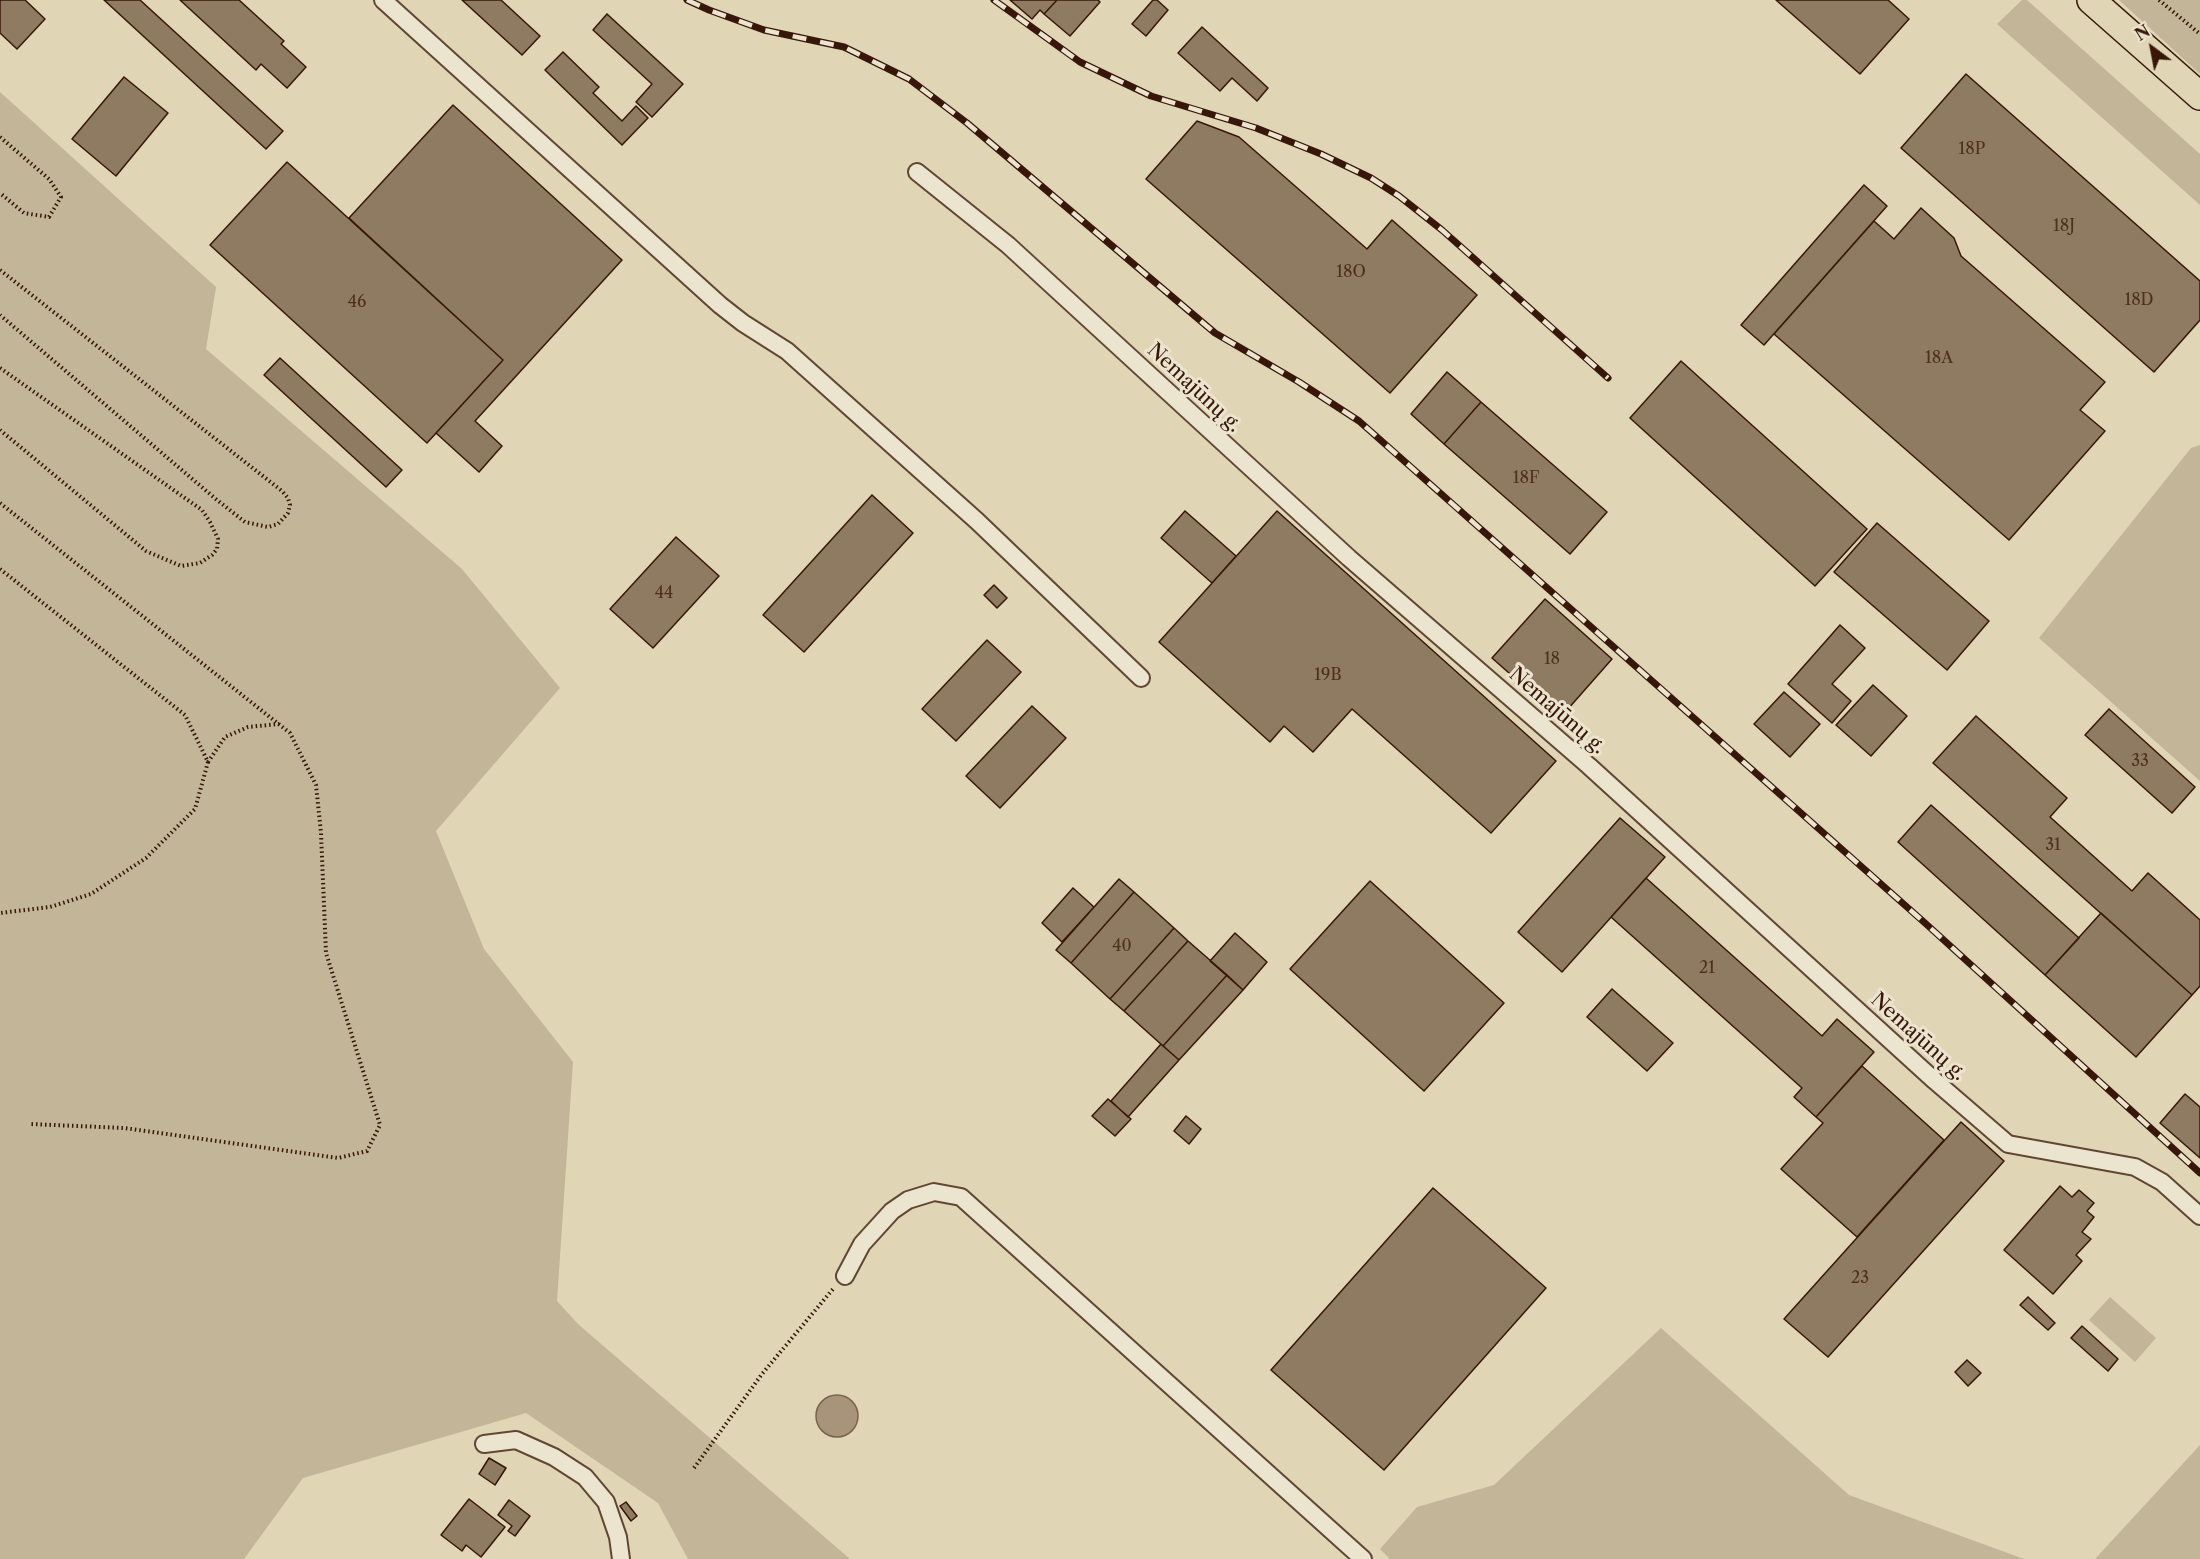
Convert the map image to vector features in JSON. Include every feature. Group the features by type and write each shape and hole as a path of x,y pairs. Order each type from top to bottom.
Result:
{"main road":[{"path":"2091,0 2200,96"}],"street":[{"path":"383,0 720,305 743,323 787,351 977,521 1141,678"},
{"name":"Nemajūnų g.","path":"918,172 1008,245 1349,558 1589,766 1935,1081 2008,1144 2135,1167 2162,1182 2200,1216"},
{"path":"844,1276 862,1244 892,1211 908,1200 934,1192 961,1197 1363,1559"},
{"path":"484,1444 516,1440 554,1457 585,1477 606,1502 618,1537 621,1559"}],"path":[{"path":"2159,0 2200,34"},
{"path":"0,137 49,179 62,197 49,217 24,213 0,193"},
{"path":"0,270 282,491 290,505 288,513 278,524 268,527 245,522 0,315"},
{"path":"0,368 202,510 218,539 217,549 200,563 181,566 146,551 0,430"},
{"path":"0,503 290,733 316,785 321,833 326,953 380,1125 368,1150 338,1158 124,1128 30,1124"},
{"path":"0,569 185,715 207,762"},
{"path":"0,913 50,907 91,894 146,858 195,809 207,762 225,737 248,727 279,724"},
{"path":"694,1468 762,1374 844,1276"}],"shaded area":[{"path":"2022,0 2027,0 2200,154 2200,205 1997,24"},
{"path":"2119,0 2200,0 2200,74"},
{"path":"0,92 216,287 206,349 462,569 560,688 436,831 484,949 573,1062 557,1301 578,1324 850,1559 688,1559 658,1503 526,1413 303,1478 244,1559 0,1559"},
{"path":"2200,445 2200,781 2039,638 2191,448"},
{"path":"2110,1297 2156,1338 2135,1362 2089,1320"},
{"path":"1661,1328 1849,1495 2024,1559 1390,1559 1380,1549 1417,1507 1494,1485"},
{"path":"837,1395 852,1401 858,1416 852,1431 837,1437 822,1431 816,1416 822,1401"},
{"path":"2200,1445 2200,1559 2095,1559"}],"building":[{"path":"0,0 25,0 45,19 17,49 0,33"},
{"path":"104,0 140,0 283,131 266,149"},
{"path":"180,0 239,0 284,41 281,44 306,67 287,88 261,64 256,70"},
{"path":"462,0 501,0 540,36 522,55"},
{"path":"1010,0 1057,0 1044,14 1040,10 1032,19"},
{"path":"1057,0 1098,0 1100,2 1070,36 1044,14"},
{"path":"1153,0 1157,0 1168,10 1146,36 1132,24"},
{"path":"1776,0 1888,0 1909,19 1860,74"},
{"path":"607,14 683,84 652,117 636,102 652,84 593,30"},
{"path":"1202,27 1268,88 1257,101 1232,78 1220,91 1178,53"},
{"path":"563,52 599,87 593,93 622,121 636,106 648,118 622,145 545,70"},
{"path":"1966,74 2200,281 2200,320 2154,372 1901,148"},
{"path":"124,77 168,113 116,176 72,139"},
{"path":"453,105 622,260 475,421 502,446 479,472 436,433 503,360 349,218"},
{"path":"1197,121 1239,137 1367,249 1392,220 1477,295 1390,393 1146,179"},
{"path":"287,162 503,360 427,443 210,245"},
{"path":"1864,185 1887,206 1764,345 1741,325"},
{"path":"1921,208 1954,238 1961,256 2105,382 2080,410 2105,431 2009,540 1774,334 1874,221 1894,239"},
{"path":"280,358 402,470 386,487 264,375"},
{"path":"1681,361 1867,529 1815,586 1630,418"},
{"path":"1447,372 1481,402 1444,444 1411,414"},
{"path":"1481,402 1607,512 1570,554 1444,444"},
{"path":"872,495 913,533 804,652 763,615"},
{"path":"1185,511 1236,556 1212,583 1161,538"},
{"path":"1277,511 1556,761 1491,833 1352,709 1313,752 1284,726 1270,742 1159,642"},
{"path":"1877,523 1989,621 1947,670 1834,572"},
{"path":"676,537 719,576 653,648 610,609"},
{"path":"994,585 1007,598 997,608 984,595"},
{"path":"1545,599 1612,659 1560,718 1492,658"},
{"path":"1840,625 1865,648 1832,684 1851,701 1832,723 1788,684"},
{"path":"987,640 1021,672 956,741 922,709"},
{"path":"1873,685 1907,716 1871,756 1836,725"},
{"path":"1784,692 1820,724 1790,757 1754,724"},
{"path":"1032,706 1066,738 1000,808 966,776"},
{"path":"2109,709 2195,787 2172,813 2085,735"},
{"path":"1976,716 2067,798 2050,817 2132,891 2148,873 2200,920 2200,986 2192,995 1933,763"},
{"path":"1931,805 2079,938 2045,975 1898,842"},
{"path":"1620,818 1665,857 1562,972 1518,932"},
{"path":"1646,878 1822,1036 1837,1019 1874,1052 1816,1117 1794,1097 1802,1088 1611,917"},
{"path":"1119,879 1134,892 1071,963 1056,950"},
{"path":"1370,881 1504,1003 1424,1091 1290,969"},
{"path":"1073,888 1094,907 1062,942 1042,923"},
{"path":"1134,892 1174,928 1110,999 1071,963"},
{"path":"2101,913 2192,995 2136,1057 2045,975"},
{"path":"1174,928 1188,941 1124,1011 1110,999"},
{"path":"1235,933 1267,962 1243,990 1210,961"},
{"path":"1188,941 1227,975 1163,1046 1124,1011"},
{"path":"1227,975 1243,990 1179,1060 1163,1046"},
{"path":"1612,989 1673,1043 1647,1071 1587,1017"},
{"path":"1161,1044 1179,1060 1128,1117 1111,1101"},
{"path":"1862,1066 1944,1140 1857,1237 1781,1169 1823,1123 1816,1117"},
{"path":"2185,1094 2200,1107 2200,1158 2160,1123"},
{"path":"1108,1099 1131,1119 1115,1136 1092,1116"},
{"path":"1186,1116 1201,1129 1189,1144 1174,1131"},
{"path":"1961,1122 2004,1161 1828,1357 1784,1319"},
{"path":"2060,1186 2072,1197 2079,1190 2094,1203 2087,1211 2094,1217 2082,1232 2091,1239 2076,1255 2082,1261 2053,1294 2004,1250"},
{"path":"1433,1188 1546,1288 1384,1470 1271,1370"},
{"path":"2028,1297 2055,1323 2048,1330 2020,1305"},
{"path":"2082,1326 2118,1359 2108,1371 2071,1338"},
{"path":"1967,1360 1981,1373 1968,1386 1955,1372"},
{"path":"489,1458 506,1468 495,1485 479,1474"},
{"path":"469,1499 505,1527 481,1557 466,1545 462,1551 441,1535"},
{"path":"509,1500 530,1516 515,1536 508,1531 512,1526 498,1515"},
{"path":"626,1502 637,1516 631,1521 620,1506"}],"railway":[{"path":"687,0 764,30 844,47 909,79 967,123 1215,333 1299,382 1359,421 1925,923 2200,1173"},
{"path":"994,0 1080,62 1151,96 1256,128 1321,154 1371,178 1399,196 1442,230 1608,378"}]}
